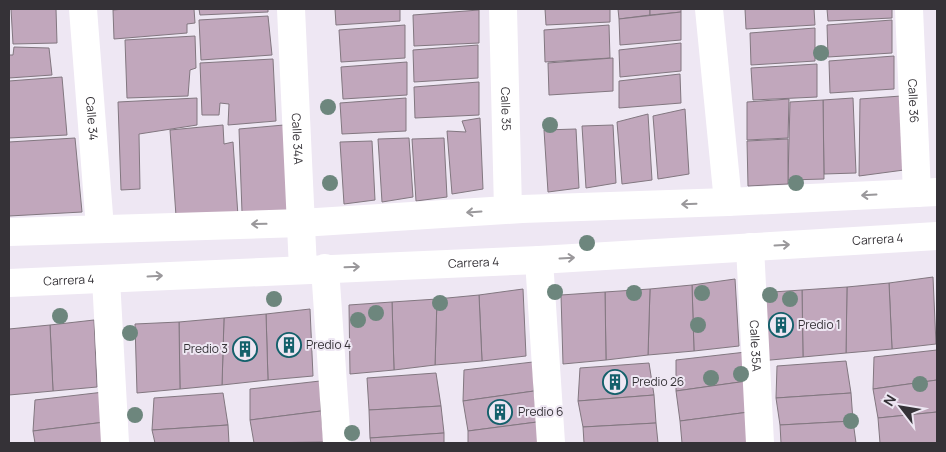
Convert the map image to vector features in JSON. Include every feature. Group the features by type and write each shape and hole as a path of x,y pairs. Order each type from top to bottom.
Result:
{"main road":[{"name":"Calle 34","path":"84,9 100,228"},
{"name":"Calle 34A","path":"291,9 301,223 314,269 337,443"},
{"name":"Calle 35","path":"503,9 508,209"},
{"path":"709,9 728,202"},
{"name":"Calle 36","path":"909,9 927,192"},
{"path":"9,232 301,223 508,209 728,202 927,192"},
{"name":"Carrera 4","path":"9,283 539,260 937,236"},
{"name":"Calle 35A","path":"750,247 760,443"},
{"path":"539,260 551,443"},
{"path":"106,279 115,443"}],"building":[{"path":"11,9 56,9 57,43 13,44"},
{"path":"194,9 195,23 187,24 187,33 114,39 113,10"},
{"path":"199,9 268,9 268,12 200,15"},
{"path":"335,9 400,9 400,21 336,25"},
{"path":"545,9 610,9 610,22 546,25"},
{"path":"618,9 650,9 650,15 619,19"},
{"path":"650,9 681,9 681,12 650,15"},
{"path":"745,9 814,9 815,25 746,29"},
{"path":"827,9 892,9 892,18 828,21"},
{"path":"479,10 479,43 414,46 413,15"},
{"path":"681,12 681,40 620,45 619,19"},
{"path":"268,16 272,55 201,60 199,20"},
{"path":"892,20 892,53 828,57 827,25"},
{"path":"405,25 405,58 341,62 339,30"},
{"path":"609,25 610,58 545,62 544,30"},
{"path":"815,28 815,61 751,65 750,33"},
{"path":"195,36 196,68 190,70 188,96 127,98 125,40"},
{"path":"681,43 681,71 620,77 619,50"},
{"path":"478,45 478,78 414,82 413,50"},
{"path":"14,47 49,48 52,75 9,78 9,55 13,55"},
{"path":"894,56 894,89 830,93 829,61"},
{"path":"613,58 613,91 549,95 548,63"},
{"path":"273,59 276,121 228,125 229,104 220,103 219,115 202,115 200,63"},
{"path":"407,62 407,95 343,99 341,67"},
{"path":"817,64 817,97 753,100 751,68"},
{"path":"680,74 681,103 619,108 619,81"},
{"path":"62,77 67,135 9,138 9,81"},
{"path":"479,82 479,115 415,118 414,87"},
{"path":"901,96 904,170 859,176 860,99"},
{"path":"197,98 197,125 139,134 140,189 121,190 118,102"},
{"path":"406,98 406,131 342,134 340,103"},
{"path":"853,98 856,173 824,174 823,100"},
{"path":"789,99 788,138 747,140 747,102"},
{"path":"823,100 824,179 788,180 790,102"},
{"path":"685,109 689,174 658,179 653,116"},
{"path":"648,114 652,180 622,184 617,122"},
{"path":"480,118 483,189 452,194 447,131 466,132 462,121"},
{"path":"223,125 224,144 233,142 238,216 176,216 170,130"},
{"path":"284,125 288,211 242,212 239,129"},
{"path":"613,125 616,183 586,188 582,126"},
{"path":"576,129 579,188 548,192 544,130"},
{"path":"75,138 82,212 9,216 9,142"},
{"path":"409,138 413,197 382,202 378,139"},
{"path":"444,138 447,197 416,201 412,139"},
{"path":"788,139 788,184 748,186 747,141"},
{"path":"372,141 375,200 344,204 340,142"},
{"path":"933,277 936,344 892,349 889,283"},
{"path":"735,279 739,346 694,351 692,285"},
{"path":"889,283 892,349 846,353 847,287"},
{"path":"692,285 694,351 648,355 650,289"},
{"path":"847,287 846,353 803,357 802,290"},
{"path":"523,289 526,356 482,361 479,295"},
{"path":"650,289 648,355 606,360 605,292"},
{"name":"Predio 1","path":"802,290 803,357 760,361 758,293"},
{"path":"605,292 606,360 563,364 561,295"},
{"path":"479,295 482,361 435,365 437,299"},
{"path":"437,299 435,365 394,370 392,302"},
{"path":"392,302 394,370 350,374 349,305"},
{"name":"Predio 4","path":"310,309 313,376 268,380 266,314"},
{"name":"Predio 3","path":"266,314 268,380 222,385 224,318"},
{"path":"224,318 222,385 180,389 179,322"},
{"path":"94,320 97,387 53,391 50,325"},
{"path":"179,322 180,389 137,393 135,324"},
{"path":"50,325 53,391 9,395 9,329"},
{"path":"937,350 937,380 873,389 874,357"},
{"path":"746,352 747,381 676,391 676,360"},
{"path":"846,361 851,393 776,398 777,366"},
{"path":"533,362 534,391 463,401 464,370"},
{"name":"Predio 26","path":"649,363 654,395 578,401 580,368"},
{"path":"436,373 441,406 369,410 367,378"},
{"path":"937,380 937,412 878,418 873,389"},
{"path":"320,381 321,411 250,420 250,389"},
{"path":"747,381 749,412 680,421 676,391"},
{"name":"Predio 6","path":"534,391 537,422 468,431 463,401"},
{"path":"104,392 105,422 33,431 35,400"},
{"path":"223,393 228,425 152,430 154,398"},
{"path":"851,393 853,421 780,425 776,398"},
{"path":"654,395 656,423 583,427 578,401"},
{"path":"441,406 444,433 370,438 369,410"},
{"path":"321,411 324,442 254,443 250,420"},
{"path":"749,412 751,443 682,443 680,421"},
{"path":"937,412 937,443 880,443 878,418"},
{"path":"853,421 856,443 781,443 780,425"},
{"path":"105,422 107,443 35,443 33,431"},
{"path":"537,422 538,443 468,443 468,431"},
{"path":"656,423 658,443 584,443 583,427"},
{"path":"228,425 229,443 155,443 152,430"},
{"path":"444,433 444,443 371,443 370,438"}],"place":[{"name":"Predio 1","path":"781,325"},
{"name":"Predio 4","path":"289,345"},
{"name":"Predio 3","path":"245,349"},
{"name":"Predio 26","path":"615,382"},
{"name":"Predio 6","path":"500,412"}]}
